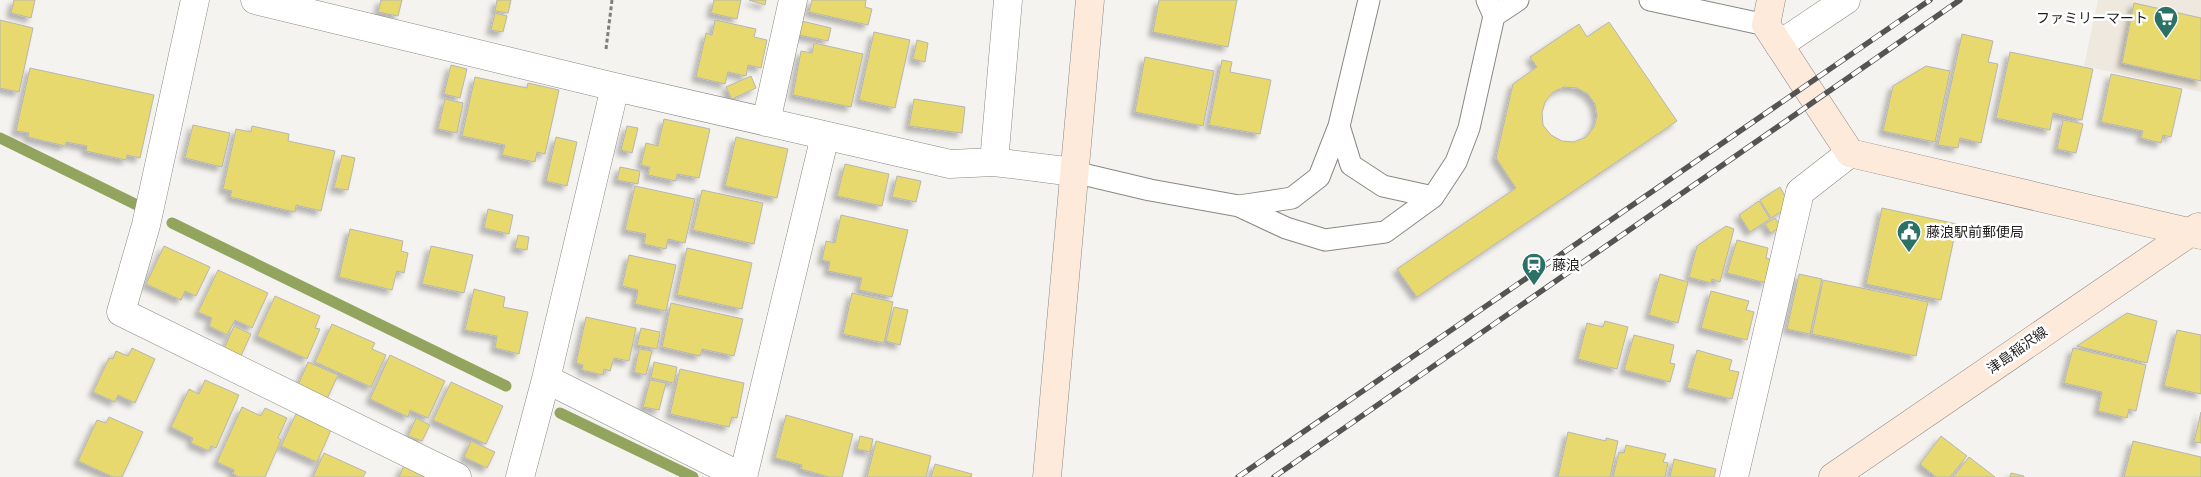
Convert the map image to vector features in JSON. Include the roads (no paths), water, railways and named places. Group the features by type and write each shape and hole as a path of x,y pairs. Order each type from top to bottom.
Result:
{"street":[{"path":"196,0 146,225 121,312 457,477"},
{"path":"255,0 608,85 950,164 994,162 1074,172"},
{"path":"766,122 793,0"},
{"path":"994,162 1008,0"},
{"path":"1047,477 1053,429 1090,0"},
{"path":"1846,0 1772,23 1850,153 2196,231"},
{"path":"520,477 546,379 608,85"},
{"path":"546,379 742,477 825,136"},
{"path":"1734,477 1800,192 1850,153"},
{"name":"津島稲沢線","path":"1833,477 2196,231"}],"lane":[{"path":"1239,206 1292,198 1319,177 1339,126 1369,0"},
{"path":"1074,172 1150,190 1239,206 1286,228 1325,240 1385,232 1433,197 1456,162 1469,128 1491,8 1518,0"},
{"path":"1650,0 1772,23"},
{"path":"1339,126 1351,165 1383,186 1433,197"}],"waterway":[{"path":"0,138 137,205"},
{"path":"172,223 506,386"},
{"path":"560,413 693,477"}],"railway":[{"path":"1238,477 1930,0"},
{"path":"1274,477 1960,0"}],"place":[{"name":"ファミリーマート","path":"2166,39"},
{"name":"藤浪駅前郵便局","path":"1909,253"},
{"name":"藤浪","path":"1534,286"}]}
